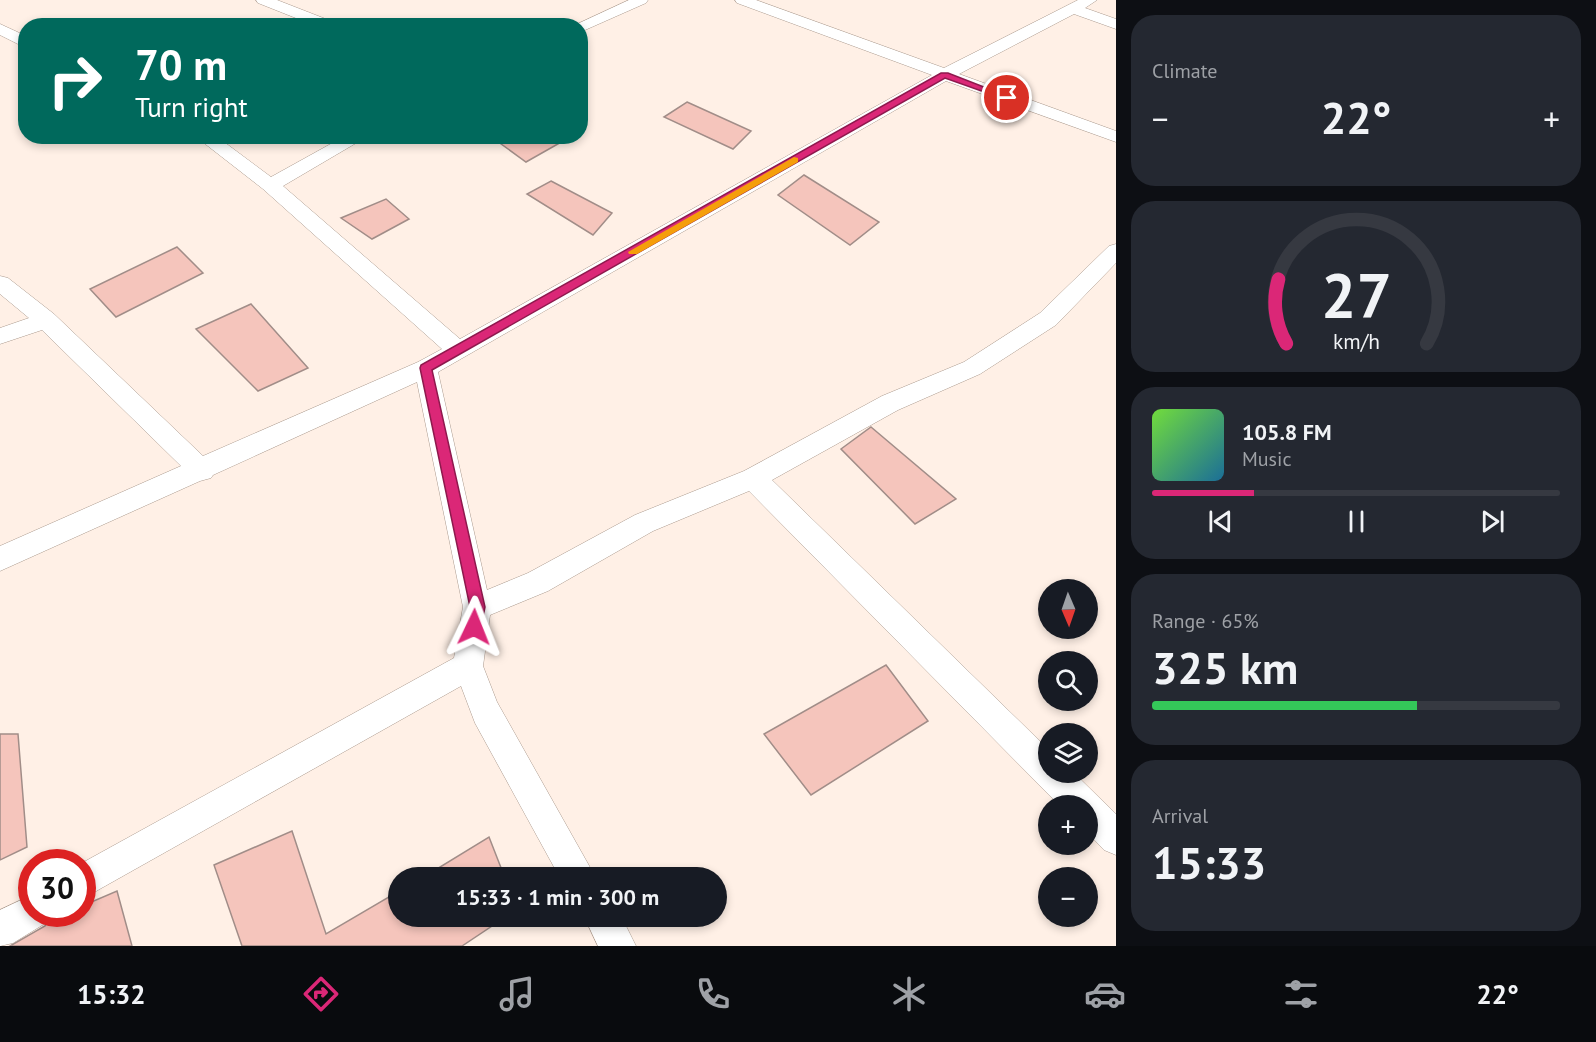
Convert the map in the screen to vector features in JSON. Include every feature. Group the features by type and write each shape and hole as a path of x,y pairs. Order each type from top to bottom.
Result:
{"street":[{"path":"588,23 641,0"},
{"path":"742,0 1116,137"},
{"path":"275,1 313,18"},
{"path":"0,560 202,471 426,368 944,75 1081,4 1116,24"},
{"path":"0,29 18,39"},
{"path":"215,144 270,185 459,351"},
{"path":"270,185 344,144"},
{"path":"477,607 538,582 644,523 753,478 890,403 981,362 1048,320 1116,251"},
{"path":"0,283 46,320 202,471"},
{"path":"0,336 46,320"},
{"path":"426,368 477,607 468,666 486,712 573,867"},
{"path":"753,478 1038,761"},
{"path":"96,874 468,666"},
{"path":"1060,783 1072,795"},
{"path":"1098,820 1116,838"},
{"path":"0,930 18,920"},
{"path":"608,927 618,946"}],"building":[{"path":"687,102 751,131 733,149 664,117"},
{"path":"501,144 558,144 526,162"},
{"path":"804,175 879,222 850,245 778,195"},
{"path":"551,181 612,213 593,235 527,194"},
{"path":"386,199 409,219 372,239 341,218"},
{"path":"177,247 203,273 116,317 90,289"},
{"path":"251,304 308,368 258,391 196,329"},
{"path":"871,427 956,499 915,524 841,449"},
{"path":"886,665 928,721 811,795 764,734"},
{"path":"0,734 18,734 27,847 18,849 18,851 0,860"},
{"path":"292,831 326,934 388,897 388,927 490,927 462,946 242,946 214,865"},
{"path":"489,837 501,867 440,867"},
{"path":"117,891 132,946 10,946 43,927 96,927 96,900"}],"slow traffic":[{"path":"633,252 794,160"}],"route":[{"path":"474,627 477,607 426,368 944,75 1007,98"}]}
